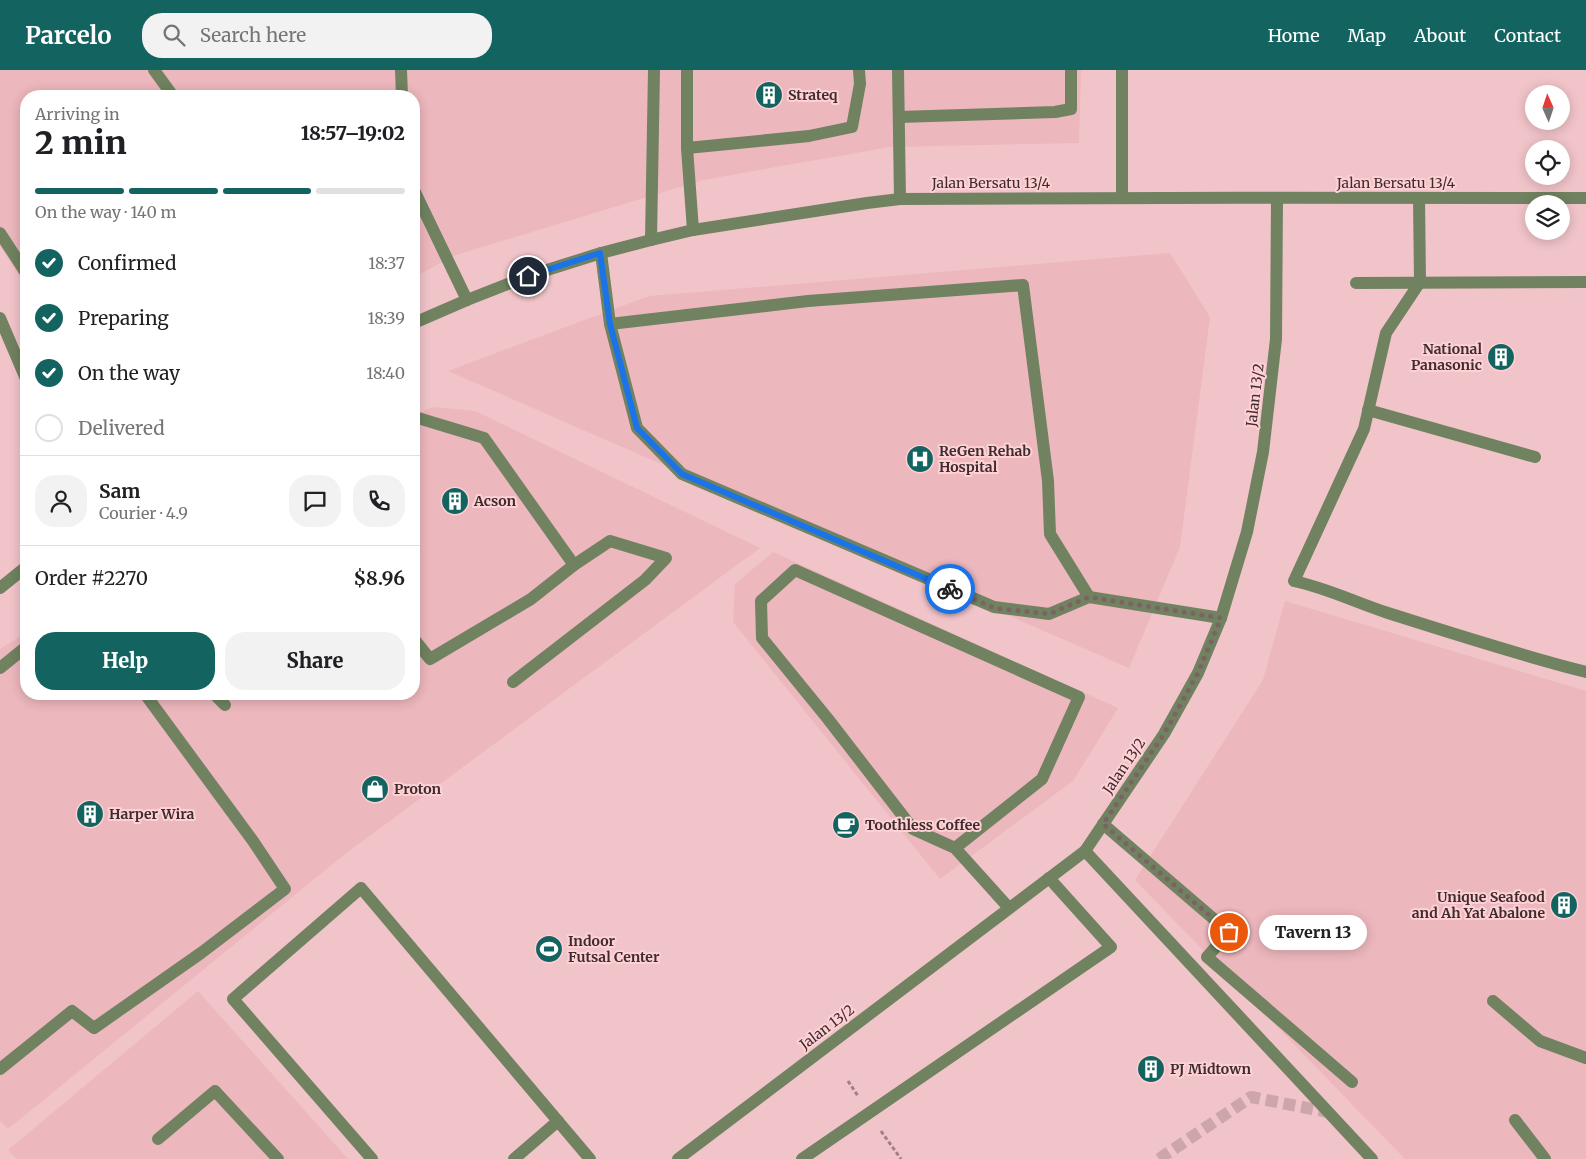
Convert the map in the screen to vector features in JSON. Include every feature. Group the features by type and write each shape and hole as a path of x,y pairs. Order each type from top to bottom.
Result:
{"street":[{"path":"154,70 169,90"},
{"path":"401,70 402,90"},
{"path":"651,240 654,70"},
{"path":"687,70 687,148 693,230"},
{"path":"687,148 809,136 852,127 860,84 859,70"},
{"path":"898,70 900,199"},
{"path":"899,117 1056,112 1071,108 1071,70"},
{"path":"1122,70 1122,197"},
{"name":"Jalan Bersatu 13/4","path":"420,320 528,276 600,253 693,230 867,202 900,199 1122,197 1277,199 1586,198"},
{"path":"1419,198 1420,282 1386,333 1364,429 1294,581 1310,584 1386,613 1538,660 1586,672"},
{"name":"Jalan 13/2","path":"678,1159 1085,851 1164,734 1198,673 1221,618 1247,532 1263,452 1276,339 1277,199"},
{"path":"420,202 467,300"},
{"path":"0,233 20,264"},
{"path":"600,253 610,324 637,428 682,474 994,608 1049,614 1089,597 1221,618"},
{"path":"1356,283 1586,282"},
{"path":"610,324 808,301 1023,285 1048,481 1050,534 1089,597"},
{"path":"0,318 20,366"},
{"path":"1368,410 1535,457"},
{"path":"420,419 484,438 574,565"},
{"path":"420,646 430,659 531,599 574,565 610,541 666,558 645,580 512,682"},
{"path":"955,848 1042,780 1079,697 795,570 761,602 762,638 828,719 913,829 955,848 1010,908"},
{"path":"0,588 20,572"},
{"path":"0,668 20,652"},
{"path":"0,1069 72,1011 94,1028 201,953 285,889 253,841 149,700"},
{"path":"220,700 225,705"},
{"path":"1103,824 1229,932 1207,957 1352,1082"},
{"path":"1085,851 1372,1159"},
{"path":"802,1159 1111,947 1048,878"},
{"path":"372,1159 233,999 361,888 590,1159"},
{"path":"1493,1001 1540,1041 1586,1058"},
{"path":"158,1139 215,1091 278,1159"},
{"path":"1515,1120 1545,1159"},
{"path":"514,1159 558,1121"}],"shaded area":[{"path":"0,70 1081,70 1079,143 890,147 703,180 456,255 420,274 420,90 20,90 20,278 0,246"},
{"name":"ReGen Rehab Hospital","path":"1170,253 1210,317 1180,547 1129,668 448,371 649,296"},
{"path":"433,407 475,411 760,548 345,854 8,1129 0,1121 0,649 20,637 20,700 420,700 420,412"},
{"path":"773,552 1118,708 1073,781 940,879 733,622 735,584"},
{"path":"1285,601 1586,691 1586,1159 1405,1159 1135,880 1263,680"},
{"path":"198,991 348,1159 17,1159 8,1150"}],"tunnel":[{"path":"1159,1159 1251,1097 1328,1112"}],"way so far":[{"path":"950,589 994,608 1049,614 1089,597 1221,618 1198,673 1164,734 1103,824 1229,932"}],"place":[{"name":"Strateq","path":"769,95"},
{"name":"National Panasonic","path":"1501,357"},
{"name":"ReGen Rehab Hospital","path":"920,459"},
{"name":"Acson","path":"455,501"},
{"name":"Proton","path":"375,789"},
{"name":"Harper Wira","path":"90,814"},
{"name":"Toothless Coffee","path":"846,825"},
{"name":"Unique Seafood and Ah Yat Abalone","path":"1564,905"},
{"name":"Tavern 13","path":"1229,932"},
{"name":"Indoor Futsal Center","path":"549,949"},
{"name":"PJ Midtown","path":"1151,1069"}],"route":[{"path":"528,276 600,253 610,324 637,428 682,474 950,589"}]}
